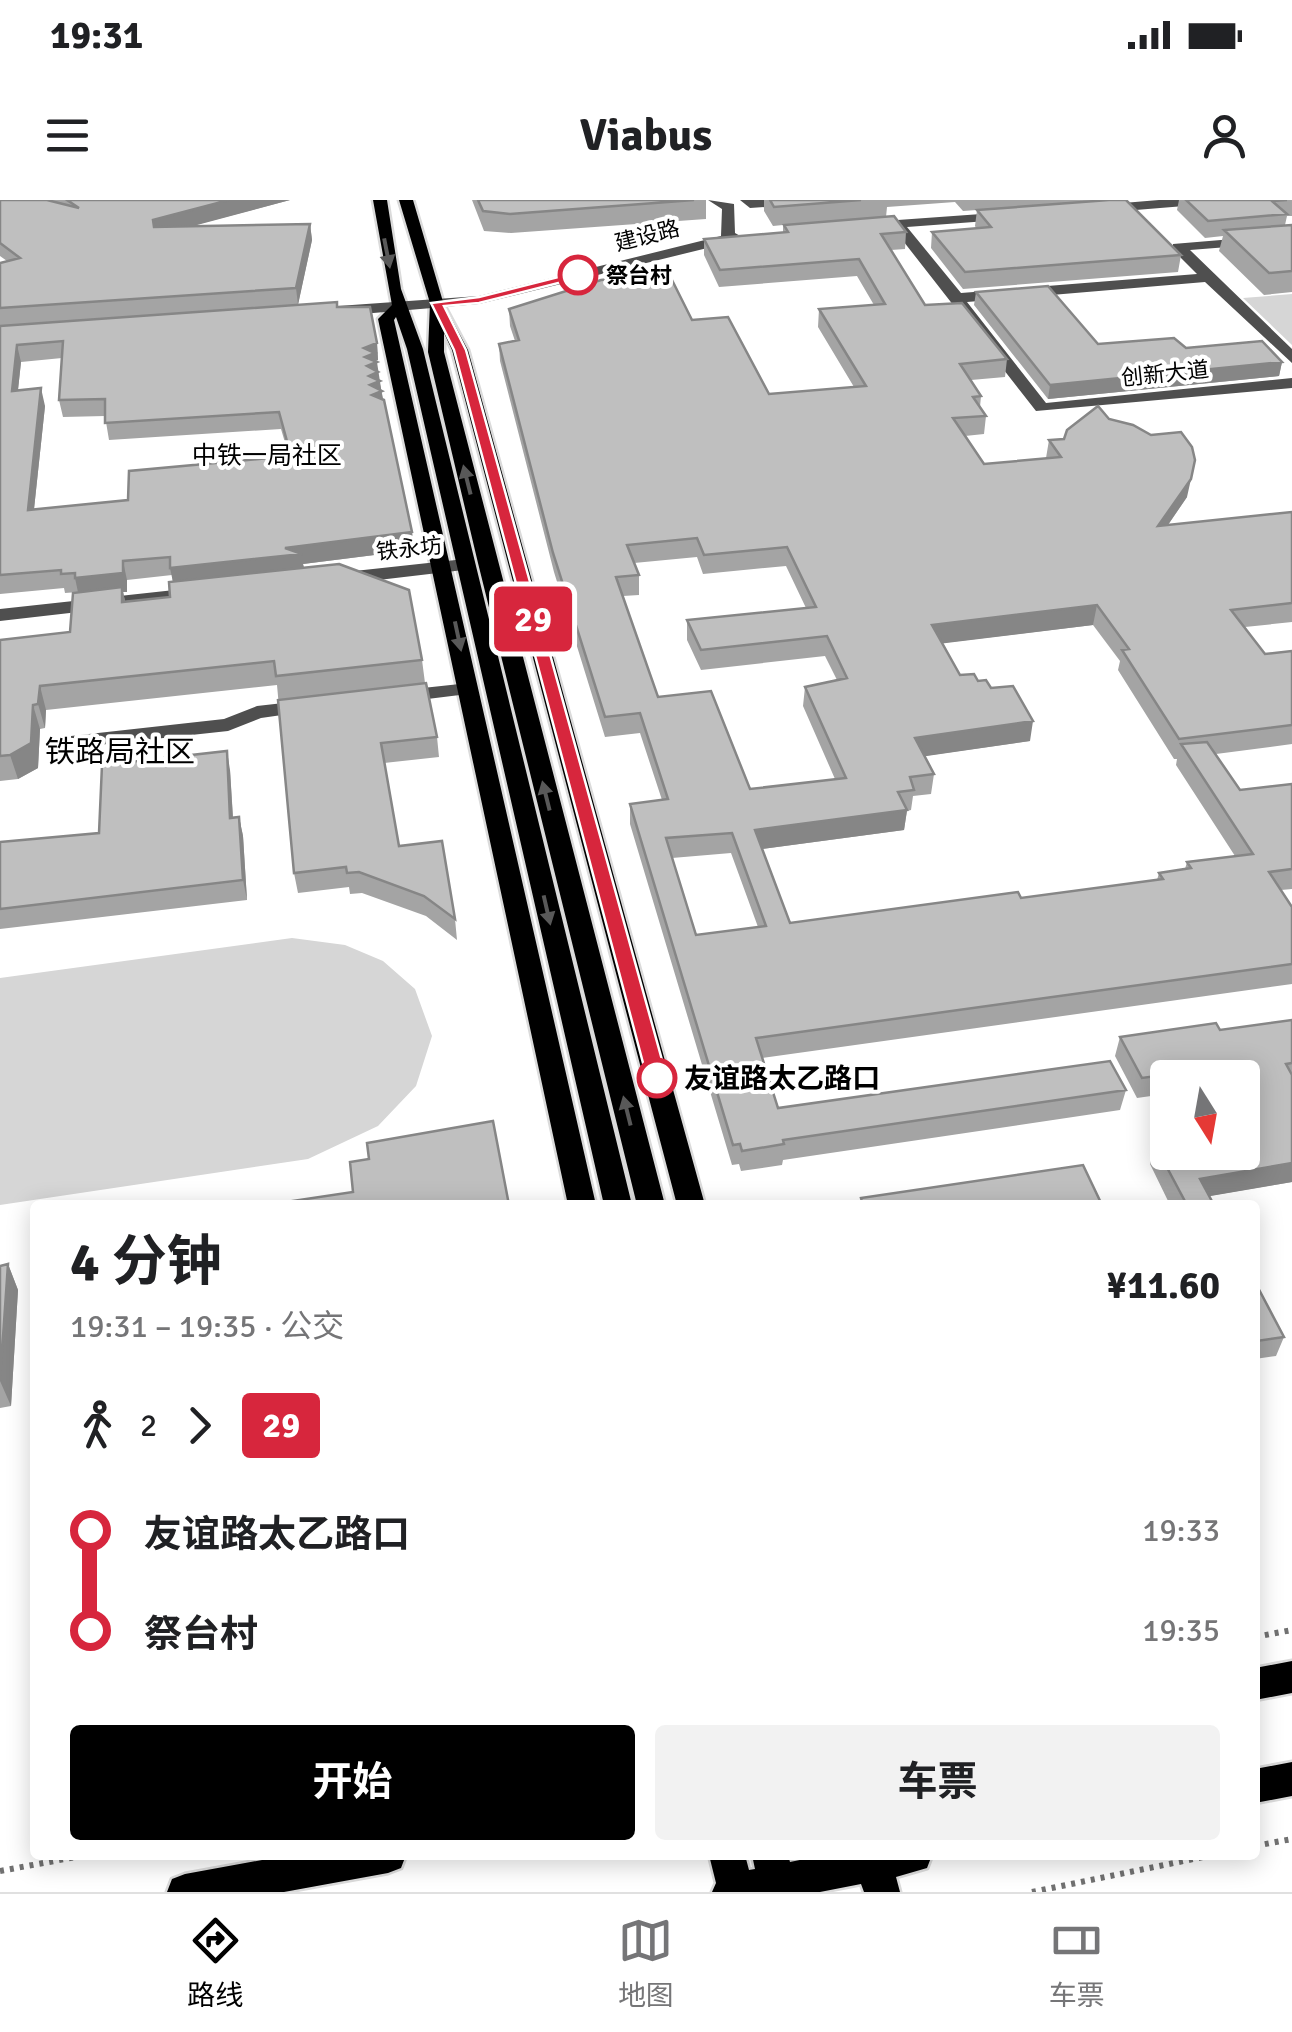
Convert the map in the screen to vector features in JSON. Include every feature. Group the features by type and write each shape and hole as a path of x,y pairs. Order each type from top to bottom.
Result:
{"main road":[{"path":"359,200 380,207 398,306 415,349 454,566 470,689 581,1200"},
{"path":"406,200 437,303 460,350 690,1200"},
{"path":"437,303 436,352 650,1200"},
{"path":"454,566 617,1200"},
{"path":"1260,1683 1292,1677"},
{"path":"1260,1785 1292,1779"},
{"path":"186,1892 361,1860"},
{"path":"728,1860 734,1892 775,1877 876,1870 901,1860"}],"street":[{"path":"715,200 729,207 728,238"},
{"path":"748,200 750,204 808,200"},
{"path":"1074,210 1209,200"},
{"path":"860,227 936,216 1017,215"},
{"path":"898,224 957,298 1208,277"},
{"name":"建设路","path":"319,312 479,300 746,236"},
{"path":"1292,238 1178,246 1292,358"},
{"name":"创新大道","path":"957,298 1042,408 1292,384"},
{"name":"铁永坊","path":"310,582 454,566"},
{"path":"0,615 214,592"},
{"path":"373,700 470,689"},
{"path":"62,744 228,725 257,712 334,704"}],"path":[{"path":"1260,1636 1292,1630"},
{"path":"1260,1845 1292,1839"},
{"path":"0,1871 60,1860"},
{"path":"1032,1892 1188,1860"}],"shaded area":[{"path":"1292,294 1292,345 1243,298"},
{"path":"292,938 345,945 383,961 415,989 432,1036 416,1086 378,1126 308,1159 0,1205 0,978"}],"building":[{"path":"0,200 47,200 79,208 67,200 229,200 153,220 154,227 310,224 296,288 0,308 0,263 20,258 0,243"},
{"path":"478,200 694,200 510,214 483,211"},
{"path":"770,200 861,200 774,207"},
{"path":"1126,200 1181,255 965,272 932,232 991,227 977,210"},
{"path":"1186,200 1287,200 1272,201 1287,214 1208,221"},
{"path":"894,216 906,232 881,234 925,305 962,303 1007,359 960,364 981,396 973,397 986,416 953,418 984,464 1061,457 1049,440 1064,439 1067,430 1098,406 1109,419 1151,435 1181,432 1192,447 1195,460 1191,479 1158,526 1292,512 1292,603 1231,610 1265,654 1292,651 1292,725 1179,739 1122,650 1129,649 1097,605 932,625 960,675 974,674 991,688 1013,686 1033,721 915,738 934,774 910,777 914,790 898,792 907,810 755,830 790,923 1018,892 1021,898 1163,879 1159,873 1191,868 1187,862 1253,854 1181,744 1207,742 1240,790 1292,784 1292,869 1269,872 1292,907 1292,964 756,1038 778,1108 1110,1061 1126,1090 783,1140 784,1144 742,1151 740,1144 733,1145 630,804 668,799 640,713 605,717 553,553 499,344 519,340 509,309 619,278 617,274 667,270 692,320 728,317 769,394 866,386 819,309 885,304 859,259 720,270 704,239 788,232 784,225","holes":["697,538 704,555 787,547 816,607 687,620 701,650 827,636 847,678 805,687 846,778 750,789 711,691 658,697 616,577 639,575 627,545","732,833 766,926 696,935 666,838"]},
{"path":"1292,225 1292,271 1269,273 1224,230"},
{"path":"1048,286 1098,344 1174,338 1186,348 1262,341 1282,362 1050,385 976,292"},
{"path":"337,302 337,307 370,307 377,343 364,348 375,353 365,357 377,362 367,366 378,372 369,376 380,381 370,385 382,391 372,395 384,400 412,532 285,548 302,554 170,568 170,557 123,561 123,573 75,578 75,573 61,574 61,570 0,575 0,326","holes":["63,341 59,400 105,399 105,423 279,412 291,456 129,471 128,500 28,510 41,388 12,391 17,345"]},
{"path":"339,564 409,590 422,660 276,676 274,661 40,686 38,704 33,705 31,743 0,756 0,640 70,632 73,593 122,587 122,602 170,597 169,582"},
{"path":"426,683 437,737 381,743 399,846 442,841 455,919 424,896 359,872 347,873 346,867 294,873 278,700"},
{"path":"227,751 230,818 239,817 243,880 0,909 0,842 99,833 102,765"},
{"path":"1292,1020 1292,1063 1286,1064 1292,1075 1292,1163 1260,1169 1260,1060 1150,1060 1150,1077 1142,1078 1120,1037 1216,1023 1220,1030"},
{"path":"493,1121 508,1200 299,1200 353,1192 350,1162 369,1159 367,1143"},
{"path":"1083,1165 1100,1200 862,1200"},
{"path":"1168,1170 1252,1170 1200,1179 1211,1200 1184,1200"},
{"path":"8,1264 0,1381 0,1266"},
{"path":"1260,1291 1284,1337 1260,1341"}],"bus line":[{"name":"29","path":"578,275 479,300 437,303 460,350 657,1078"}],"place":[{"name":"祭台村","path":"578,275"},
{"name":"友谊路太乙路口","path":"657,1078"}],"district":[{"name":"中铁一局社区","path":"267,455"},
{"name":"铁路局社区","path":"120,752"}]}
